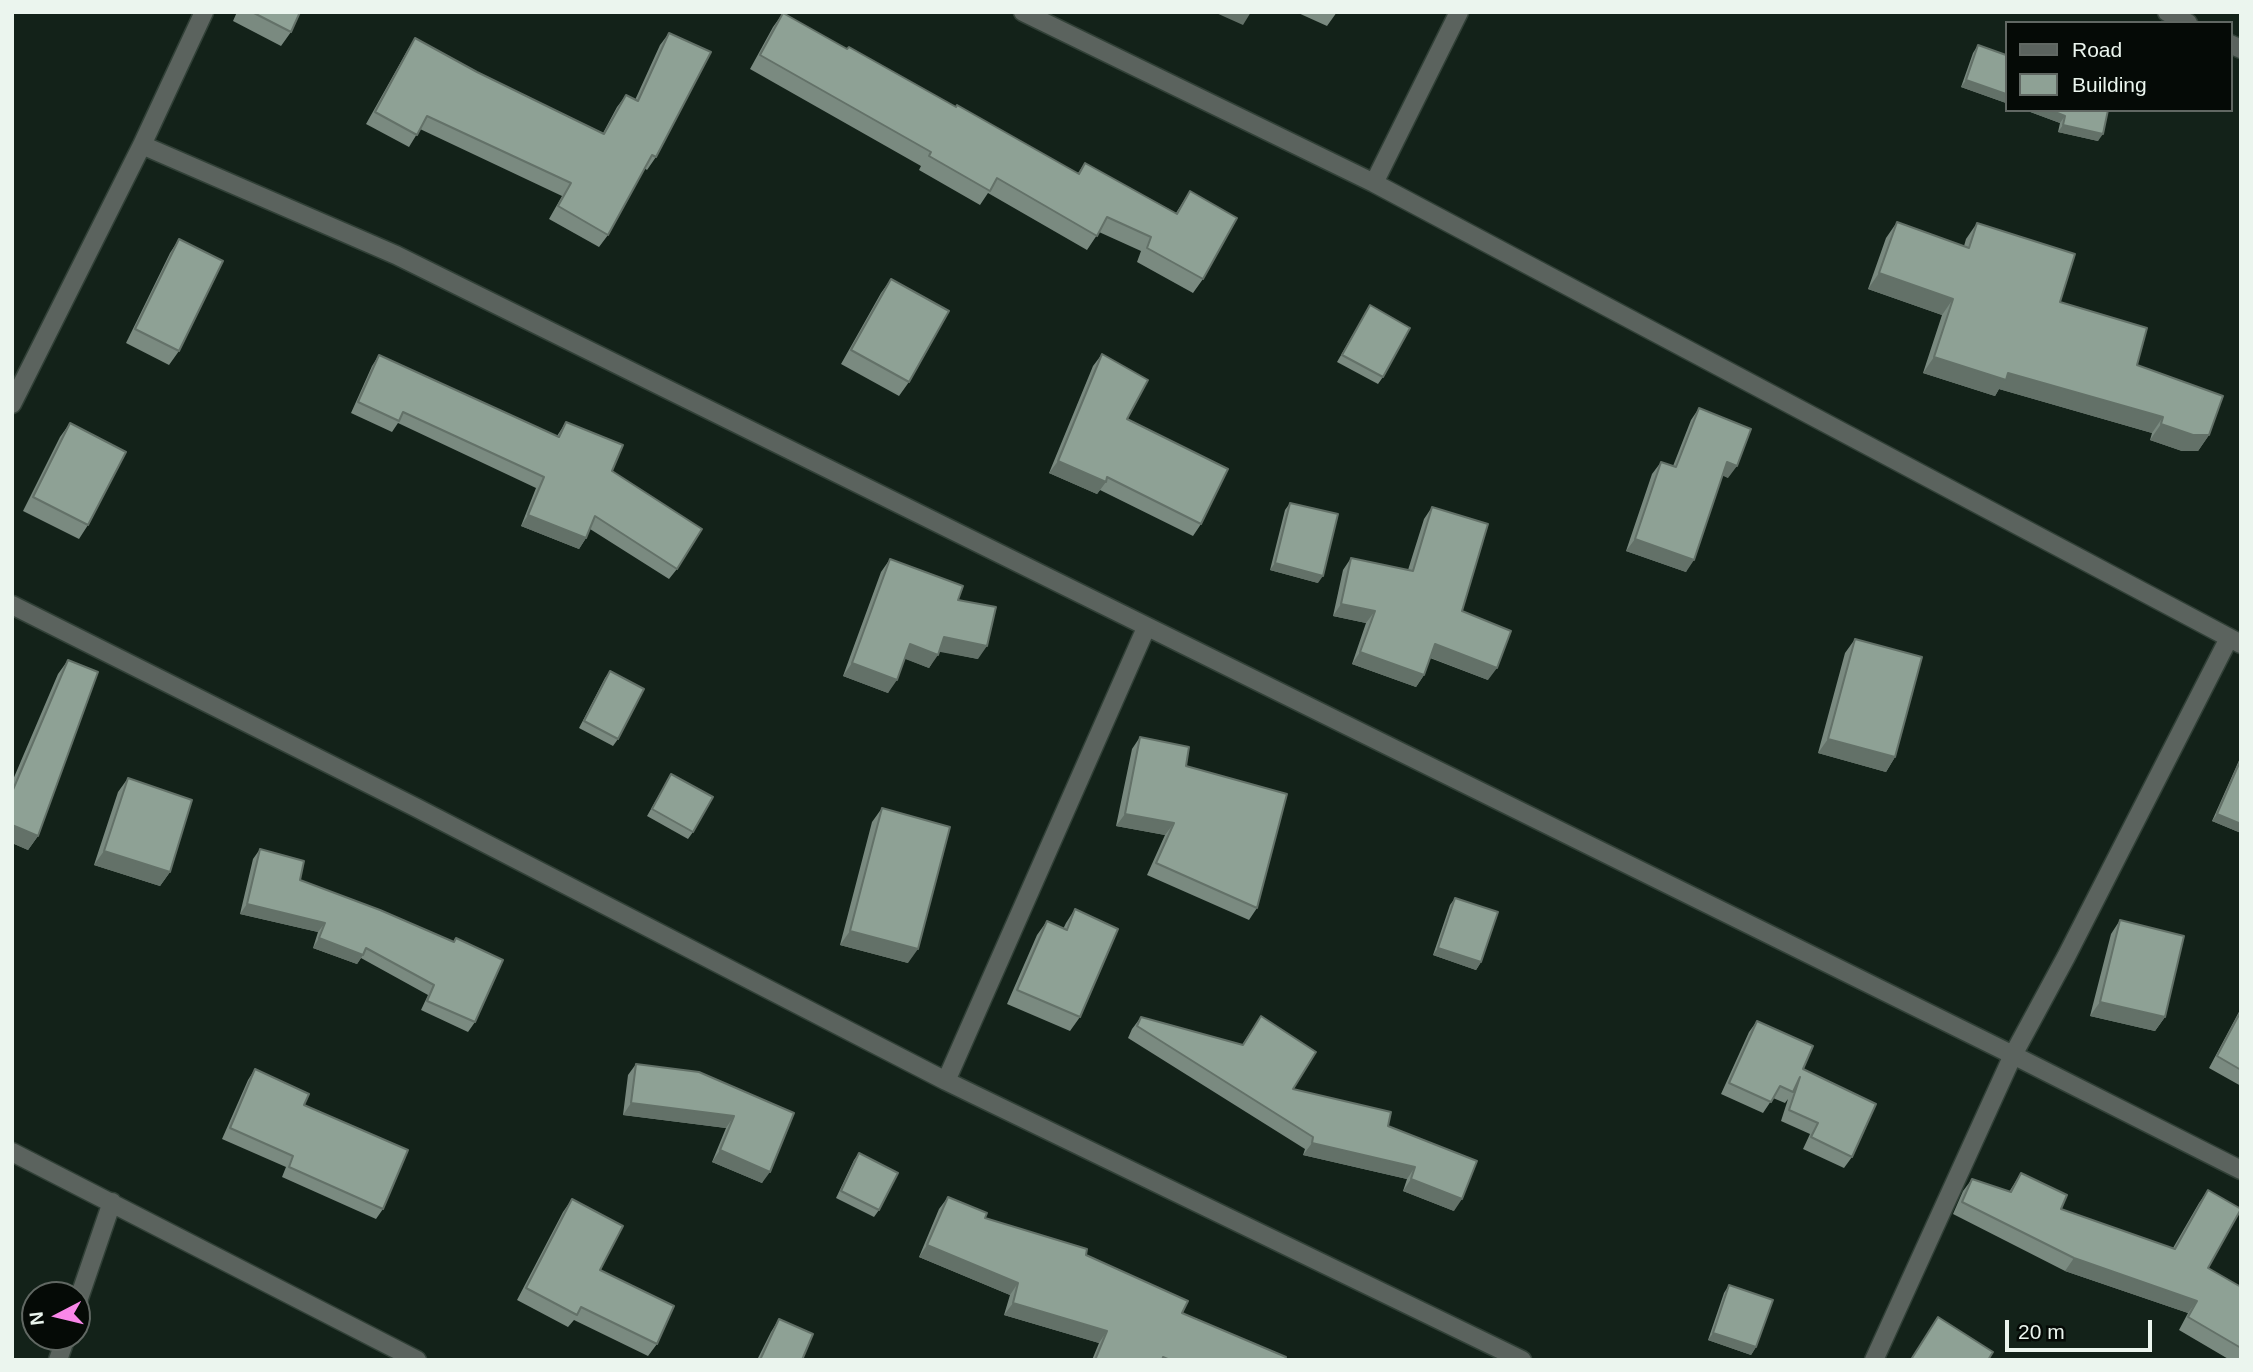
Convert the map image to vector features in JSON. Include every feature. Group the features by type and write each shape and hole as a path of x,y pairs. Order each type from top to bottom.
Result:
{"street":[{"path":"12,404 142,145 204,12"},
{"path":"1023,12 1374,183 2235,641 2013,1055 1874,1360"},
{"path":"1374,183 1459,12"},
{"path":"2167,12 2184,21"},
{"path":"142,145 396,255 2241,1170"},
{"path":"12,605 416,808 946,1081 1522,1360"},
{"path":"946,1081 1146,628"},
{"path":"12,1152 417,1360"},
{"path":"85,1281 112,1202"}],"building":[{"path":"252,12 300,12 291,32"},
{"path":"783,13 956,107 957,105 1079,174 1085,163 1177,214 1190,191 1237,218 1203,279 1147,248 1151,237 1107,217 1097,236 997,178 990,191 929,156 931,152 760,55"},
{"path":"669,33 711,52 656,157 652,155 608,235 558,206 571,183 427,116 417,135 375,112 415,38 477,72 604,134 626,95 638,101"},
{"path":"1978,45 2004,54 2004,93 1966,80"},
{"path":"2055,112 2108,112 2103,134 2063,125 2065,116"},
{"path":"1897,222 1969,248 1977,223 2075,254 2060,302 2147,328 2137,365 2223,396 2209,435 2193,435 2161,424 2163,417 2008,373 2006,380 1934,357 1953,299 1879,273"},
{"path":"179,239 223,261 179,351 135,329"},
{"path":"891,279 949,311 909,382 851,350"},
{"path":"1370,305 1410,328 1383,377 1342,355"},
{"path":"1102,354 1148,380 1127,419 1228,469 1201,524 1107,477 1106,482 1058,461"},
{"path":"379,355 559,437 566,422 623,445 612,471 702,529 677,569 595,516 586,538 528,515 544,477 403,412 399,421 358,402"},
{"path":"1699,408 1751,429 1737,466 1727,462 1694,560 1635,539 1661,462 1676,467"},
{"path":"70,423 126,452 88,525 33,497"},
{"path":"1290,503 1338,514 1323,576 1275,563"},
{"path":"1432,507 1488,524 1462,611 1511,631 1497,668 1435,644 1424,675 1360,652 1375,611 1341,604 1351,558 1413,571"},
{"path":"890,559 963,586 958,600 996,607 987,646 944,637 938,655 910,644 897,680 852,663"},
{"path":"1855,639 1922,657 1895,757 1828,739"},
{"path":"68,660 98,672 38,836 12,825 12,792"},
{"path":"610,671 644,689 618,739 584,721"},
{"path":"1140,737 1189,747 1186,766 1287,794 1257,908 1156,863 1174,823 1125,814"},
{"path":"2241,759 2241,824 2217,814"},
{"path":"671,774 713,797 693,832 652,809"},
{"path":"128,778 192,800 170,872 104,851"},
{"path":"882,808 950,827 918,949 850,931"},
{"path":"260,849 304,861 300,880 454,942 456,938 503,960 475,1022 427,1001 434,985 366,948 363,955 319,938 325,923 247,904"},
{"path":"1455,898 1498,912 1481,962 1438,948"},
{"path":"1075,909 1118,929 1080,1017 1017,990 1047,921 1067,930"},
{"path":"2120,920 2184,936 2165,1017 2100,1002"},
{"path":"2241,1011 2241,1070 2217,1056"},
{"path":"1261,1016 1316,1052 1293,1089 1391,1112 1388,1126 1477,1161 1462,1199 1411,1179 1415,1167 1312,1143 1313,1137 1137,1026 1141,1017 1243,1045"},
{"path":"1757,1021 1813,1046 1803,1069 1876,1104 1852,1157 1811,1137 1818,1123 1789,1110 1800,1077 1793,1092 1780,1086 1771,1102 1729,1083"},
{"path":"636,1064 699,1072 794,1113 770,1172 720,1150 734,1116 631,1103"},
{"path":"255,1069 309,1094 304,1105 408,1150 383,1209 289,1167 293,1156 230,1128"},
{"path":"859,1153 898,1173 879,1210 841,1191"},
{"path":"2021,1173 2067,1195 2061,1209 2175,1249 2208,1190 2241,1209 2208,1268 2241,1287 2241,1348 2188,1317 2197,1301 2074,1258 1962,1202 1972,1179 2011,1192"},
{"path":"948,1197 987,1213 985,1218 1087,1249 1086,1255 1188,1301 1182,1313 1286,1357 1285,1360 1170,1360 1163,1357 1162,1360 1095,1360 1107,1331 1013,1303 1018,1283 927,1245"},
{"path":"572,1199 623,1226 600,1270 674,1306 657,1344 581,1307 577,1315 526,1288"},
{"path":"1729,1285 1773,1300 1756,1347 1713,1333"},
{"path":"1938,1317 1993,1352 1988,1360 1914,1360 1912,1358"},
{"path":"779,1319 813,1334 802,1360 760,1360"}]}
